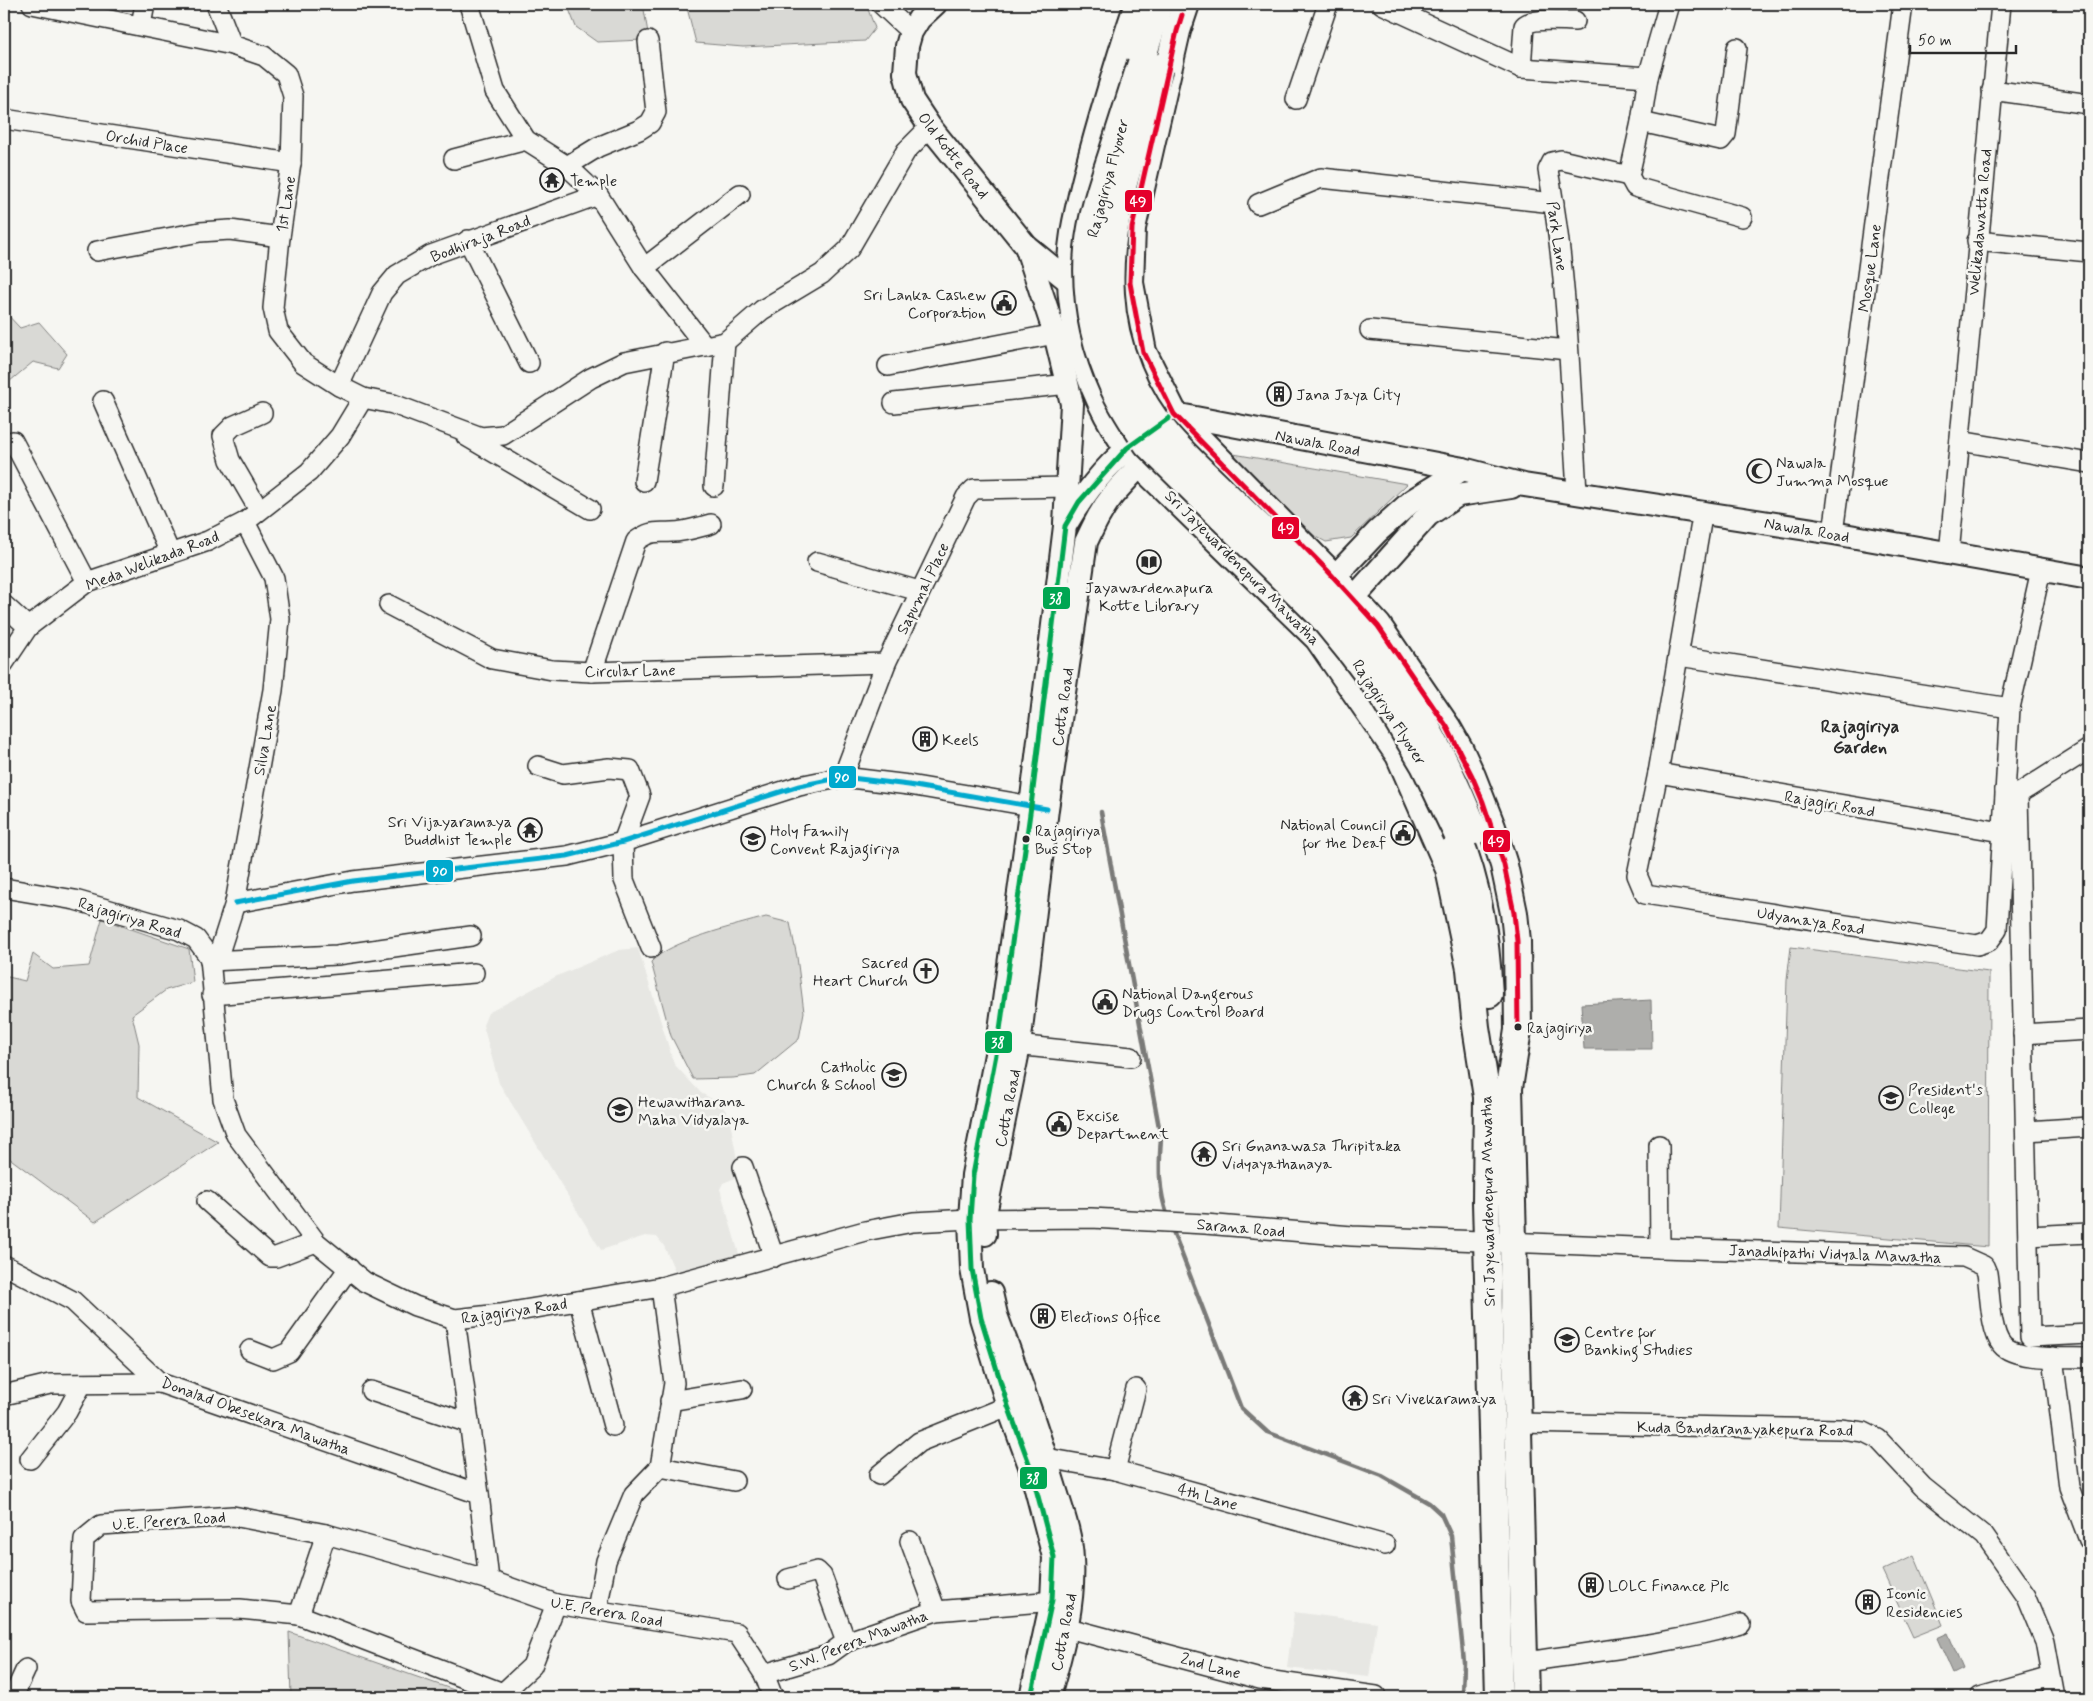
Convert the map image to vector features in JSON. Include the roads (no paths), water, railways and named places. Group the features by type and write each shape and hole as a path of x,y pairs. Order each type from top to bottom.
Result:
{"highway":[{"name":"Sri Jayewardenepura Mawatha","path":"1138,4 1087,171 1074,235 1071,284 1072,309 1092,385 1134,457 1318,638 1399,755 1449,869 1470,968 1476,1027 1498,1093"},
{"name":"Rajagiriya Flyover","path":"1159,4 1099,194 1088,247 1087,265 1090,312 1102,359 1114,390 1147,444 1321,616 1380,690 1424,765 1464,850 1482,924 1498,1093"},
{"name":"Rajagiriya Flyover","path":"1179,4 1114,223 1111,258 1111,296 1121,348 1131,378 1168,436 1338,606 1374,647 1394,674 1436,744 1475,830 1494,897 1504,960 1498,1093"},
{"name":"Sri Jayewardenepura Mawatha","path":"1186,4 1177,31 1132,228 1130,283 1143,352 1174,414 1354,598 1378,626 1447,727 1483,802 1504,866 1514,913 1517,941 1518,1030 1498,1093 1486,1202 1500,1241 1518,1423 1525,1697"},
{"path":"1399,755 1375,690 1379,679 1383,676 1396,677 1447,727"},
{"name":"Sri Jayewardenepura Mawatha","path":"1499,1697 1500,1241"}],"main road":[{"name":"Old Kotte Road","path":"935,4 919,19 911,32 905,61 907,86 912,100 930,127 1026,246 1071,284"},
{"name":"Old Kotte Road","path":"1026,246 1055,334 1070,394 1065,528"},
{"path":"1071,284 1130,283"},
{"path":"1070,394 1072,309"},
{"path":"1134,457 1174,414"},
{"name":"Nawala Road","path":"1174,414 1463,469 1524,485 1577,491 1703,511 2089,578"},
{"name":"Cotta Road","path":"1038,1462 997,1342 981,1318 972,1269 977,1219 973,1175 1009,1045 1039,808 1065,528 1079,502 1134,457"},
{"name":"Cotta Road","path":"1039,808 1086,542 1098,515 1113,495 1134,457"},
{"path":"1297,616 1377,532 1413,500 1463,469"},
{"name":"Nawala Road","path":"1318,638 1428,515 1458,495 1524,485"},
{"path":"1065,528 1089,536"},
{"name":"Cotta Road","path":"997,1342 1008,1406 1062,1512 1072,1558 1062,1600 1049,1697"},
{"name":"Cotta Road","path":"1031,1697 1058,1625"}],"street":[{"name":"1st Lane","path":"32,4 232,45 264,56 286,74 293,96 291,163 272,308 278,331 303,363 339,386 363,398"},
{"path":"141,25 145,4"},
{"path":"216,4 232,45"},
{"path":"469,4 495,91 526,140 567,166 598,195 644,268 705,346"},
{"path":"881,4 911,32"},
{"path":"1296,99 1328,4"},
{"path":"1382,4 1521,68 1648,77"},
{"path":"1669,4 1648,77 1641,122 1629,176 1635,187 1742,217"},
{"name":"Mosque Lane","path":"1833,533 1903,4"},
{"name":"Welikadawatta Road","path":"1949,554 1977,241 2001,4"},
{"path":"1521,68 1524,26 1527,23 1537,21 1575,21"},
{"path":"567,166 598,147 639,130 650,123 656,112 648,41"},
{"path":"1641,122 1722,140 1726,134 1737,48"},
{"path":"1992,90 2089,104"},
{"name":"Orchid Place","path":"4,119 291,163"},
{"path":"363,398 393,404 450,427 481,437 503,435 592,378 624,362 665,352 725,342 762,310 822,274 849,249 902,157 930,127"},
{"path":"454,159 526,140"},
{"name":"Park Lane","path":"1577,491 1566,293 1548,170 1552,162 1560,160 1629,176"},
{"path":"1258,204 1321,178 1554,203"},
{"path":"644,268 740,194"},
{"name":"Bodhiraja Road","path":"339,386 382,294 397,275 432,255 468,240 598,195"},
{"path":"96,251 200,232 230,230 280,236"},
{"path":"468,240 529,363"},
{"path":"1977,241 2089,252"},
{"path":"1370,330 1568,350"},
{"path":"888,366 1055,334"},
{"path":"714,486 725,342"},
{"path":"644,481 665,352"},
{"path":"894,403 1070,394"},
{"name":"Meda Welikada Road","path":"4,663 28,627 87,582 208,541 252,516 310,472 340,436 363,398"},
{"path":"103,401 170,553"},
{"name":"Silva Lane","path":"210,959 220,950 235,903 273,690 280,620 274,578 230,460 223,436 233,426 262,413"},
{"path":"450,427 590,509"},
{"path":"12,441 87,582"},
{"path":"1960,441 2089,463"},
{"name":"Sapumal Place","path":"843,777 886,663 919,591 966,497 974,488 1066,486"},
{"name":"Udyanaya Road","path":"1703,511 1658,773 1637,876 1645,894 1977,945 1989,940 1998,930 2002,832 2012,792 2010,708 2041,570"},
{"path":"592,672 636,541 646,534 658,530 673,532 711,524"},
{"path":"817,562 919,591"},
{"path":"4,605 28,627"},
{"name":"Circular Lane","path":"389,605 492,659 552,670 592,672 886,663"},
{"path":"1679,656 2010,708"},
{"path":"2089,749 2012,792 2023,1034 2030,1337 2089,1334"},
{"path":"538,766 564,774 609,768 630,770 640,796 623,842 624,880 651,948"},
{"name":"Rajagiri Road","path":"1658,773 2002,832"},
{"path":"235,903 353,881 566,856 623,842 799,786 843,777 918,786 1039,808"},
{"name":"Rajagiriya Road","path":"4,888 75,900 179,930 196,939 210,959 223,1098 236,1135 316,1242 365,1282 415,1306 455,1318 500,1314 661,1287 865,1232 913,1222 977,1219"},
{"path":"210,959 337,955 471,936"},
{"path":"212,994 474,973"},
{"path":"2023,1034 2089,1030"},
{"path":"1009,1045 1131,1057"},
{"path":"2026,1131 2089,1127"},
{"path":"1659,1145 1660,1248"},
{"path":"743,1167 774,1257"},
{"path":"207,1201 270,1258 316,1242"},
{"name":"Sarana Road","path":"977,1219 1016,1217 1150,1220 1352,1236 1500,1241"},
{"path":"2028,1236 2089,1232"},
{"name":"Janadhipathi Vidyala Mawatha","path":"1500,1241 1964,1257 1984,1266 1988,1273 1994,1328 2002,1346 2017,1354 2089,1358"},
{"name":"Donalad Obesekara Mawatha","path":"4,1265 73,1301 160,1383 479,1494"},
{"path":"250,1350 273,1358 290,1352 349,1268"},
{"path":"597,1610 606,1561 634,1494 660,1467 674,1383 661,1287"},
{"path":"579,1301 613,1426"},
{"path":"455,1318 489,1580"},
{"path":"2053,1357 2069,1487 2089,1540"},
{"path":"4,1395 50,1384 160,1383"},
{"path":"30,1459 67,1412 82,1384"},
{"path":"1115,1470 1136,1388"},
{"path":"670,1401 742,1389"},
{"path":"371,1391 470,1423"},
{"path":"879,1475 919,1442 1008,1406"},
{"name":"Kuda Bandaranayakepura Road","path":"1518,1423 1840,1429 1864,1432 1878,1440 1924,1487 1984,1536 2026,1596 2044,1642 2055,1697"},
{"name":"4th Lane","path":"1038,1462 1115,1470 1385,1545"},
{"path":"660,1467 734,1481"},
{"name":"U.E. Perera Road","path":"503,1695 298,1615 240,1609 86,1611 81,1601 84,1539 100,1525 233,1516 326,1534 489,1580 556,1604 737,1633 764,1674 772,1697"},
{"path":"298,1615 326,1534"},
{"path":"910,1541 936,1611"},
{"path":"788,1579 817,1571 822,1576 846,1642"},
{"name":"S.W. Perera Mawatha","path":"764,1674 828,1655 846,1642 936,1611 1062,1600"},
{"path":"503,1695 532,1666 556,1604"},
{"path":"1525,1662 1643,1644 1741,1624"},
{"name":"2nd Lane","path":"1058,1625 1260,1679 1376,1696"},
{"path":"13,1697 26,1669"},
{"path":"1980,1697 2051,1677"}],"waterway":[{"path":"1101,812 1161,1138 1161,1187 1168,1217"},
{"path":"1171,1226 1241,1408 1267,1432 1382,1476 1429,1503 1441,1514 1451,1536 1464,1662 1463,1697"}],"place":[{"name":"Temple","path":"552,180"},
{"name":"Sri Lanka Cashew Corporation","path":"1004,303"},
{"name":"Jana Jaya City","path":"1279,394"},
{"name":"Nawala Jumma Mosque","path":"1759,471"},
{"name":"Jayawardenapura Kotte Library","path":"1149,562"},
{"name":"Keels","path":"925,739"},
{"name":"Sri Vijayaramaya Buddhist Temple","path":"530,830"},
{"name":"National Council for the Deaf","path":"1403,833"},
{"name":"Holy Family Convent Rajagiriya","path":"753,839"},
{"name":"Rajagiriya Bus Stop","path":"1026,839"},
{"name":"Sacred Heart Church","path":"926,971"},
{"name":"National Dangerous Drugs Control Board","path":"1105,1002"},
{"name":"Rajagiriya","path":"1518,1027"},
{"name":"Catholic Church & School","path":"894,1075"},
{"name":"President's College","path":"1891,1098"},
{"name":"Hewawitharana Maha Vidyalaya","path":"620,1110"},
{"name":"Excise Department","path":"1059,1124"},
{"name":"Sri Gnanawasa Thripitaka Vidyayathanaya","path":"1204,1154"},
{"name":"Elections Office","path":"1043,1316"},
{"name":"Centre for Banking Studies","path":"1567,1340"},
{"name":"Sri Vivekaramaya","path":"1355,1398"},
{"name":"LOLC Finance Plc","path":"1591,1585"},
{"name":"Iconic Residencies","path":"1868,1602"}],"district":[{"name":"Rajagiriya Garden","path":"1860,736"}]}
